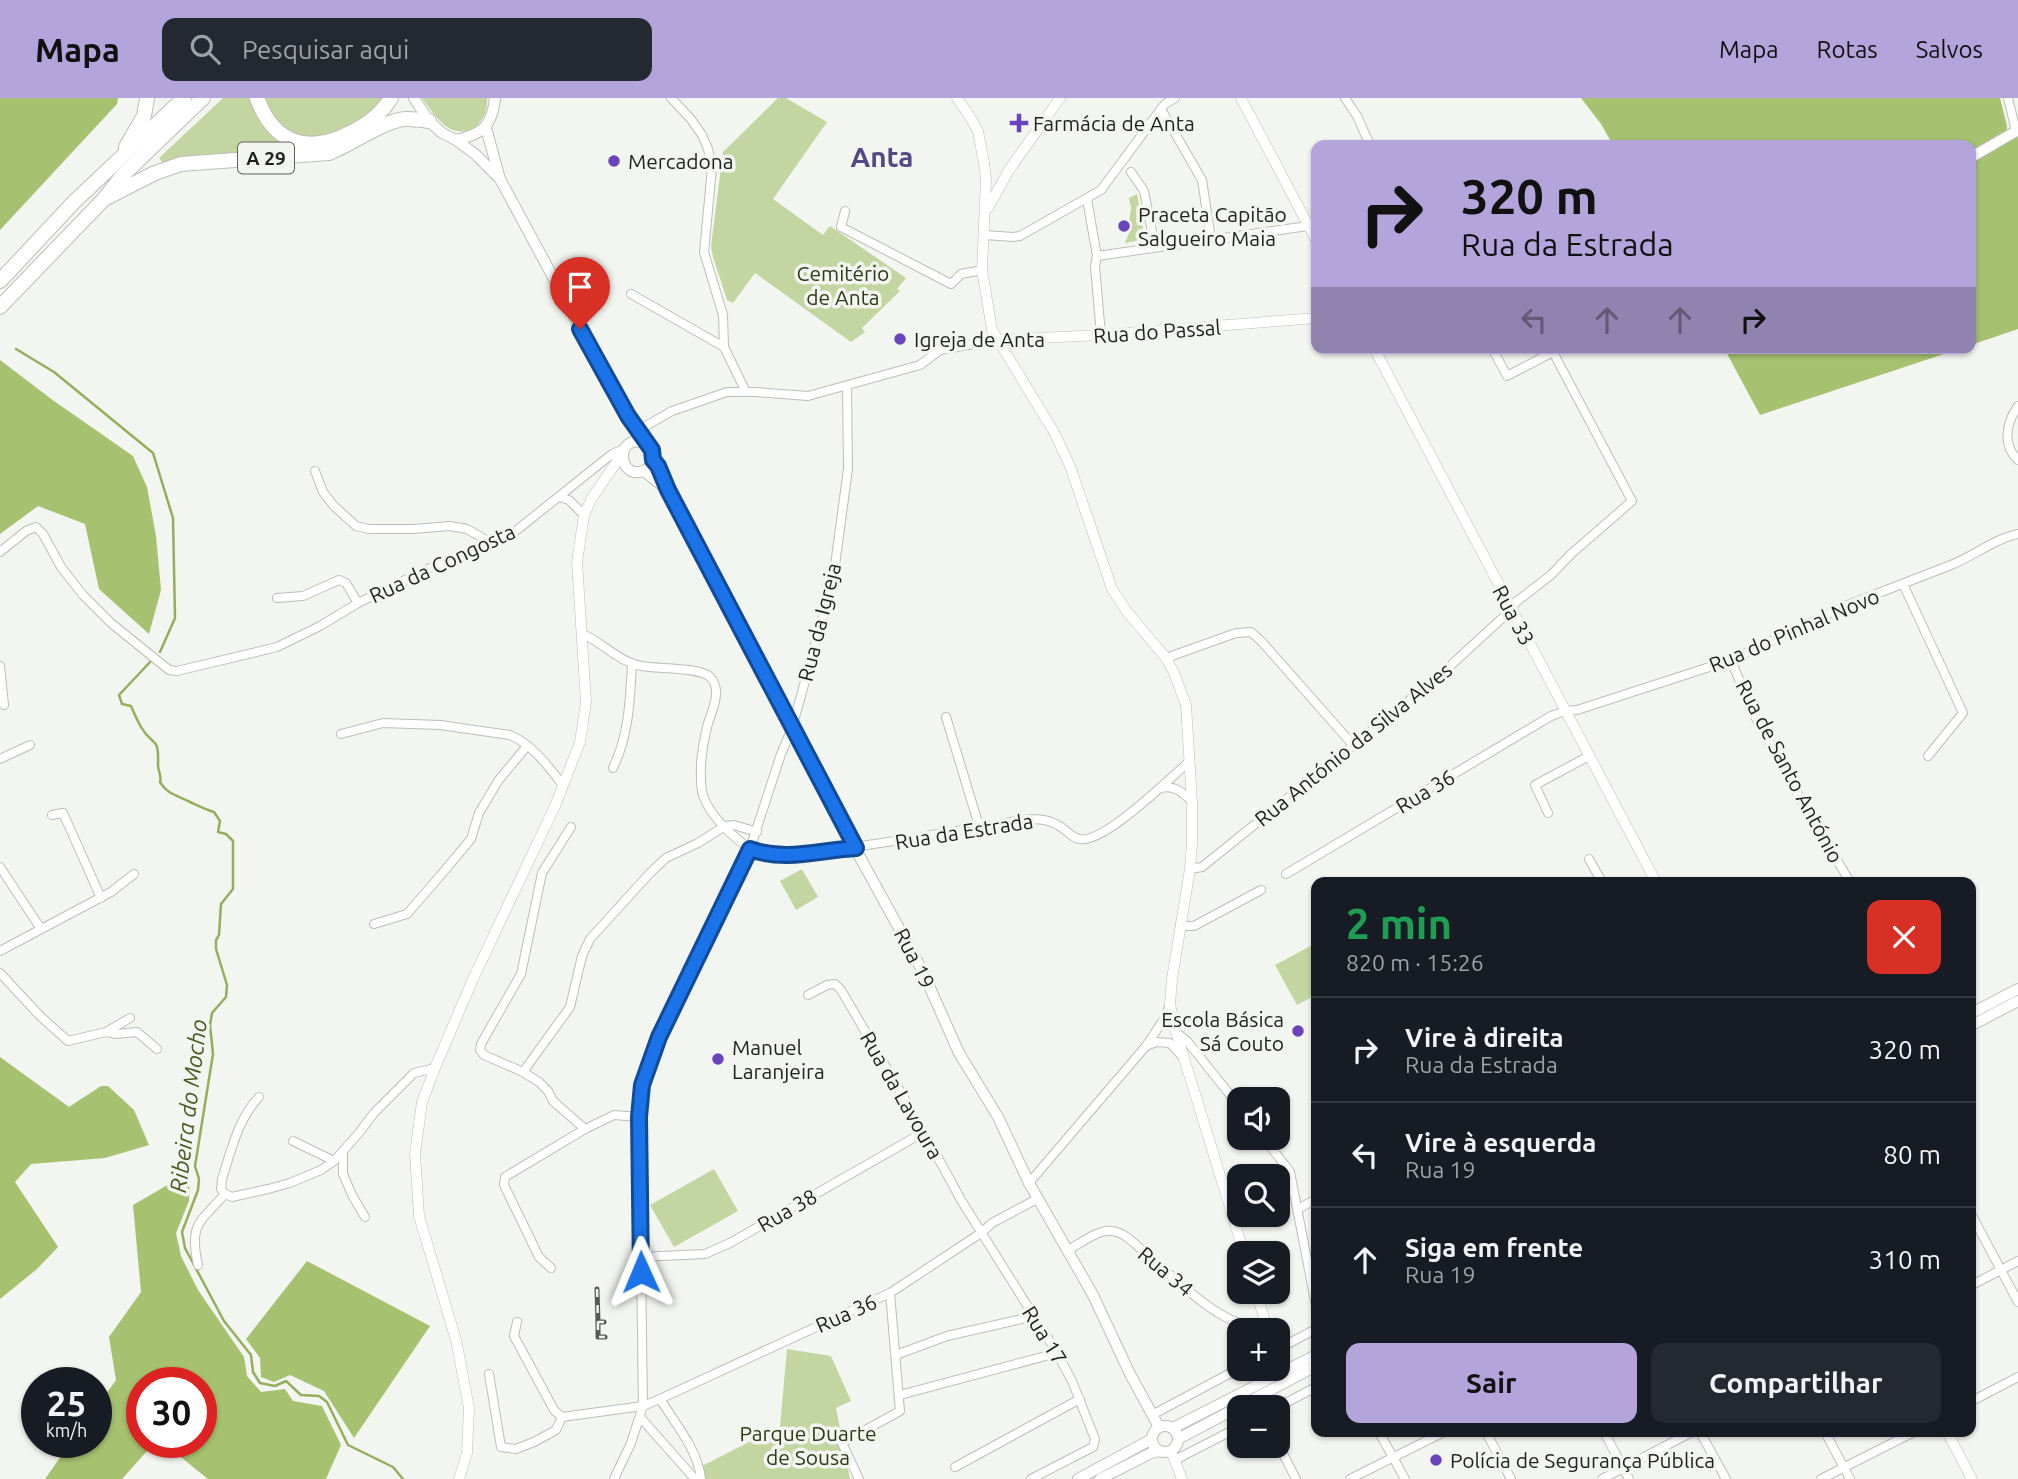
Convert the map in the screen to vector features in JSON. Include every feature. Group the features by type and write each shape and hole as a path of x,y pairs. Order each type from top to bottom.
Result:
{"highway":[{"path":"116,162 144,116 147,98"},
{"path":"0,281 74,202 184,98"},
{"name":"A 29","path":"0,307 104,199 122,176 204,98"},
{"name":"A 29","path":"257,98 262,113 275,130 295,142 316,145 336,140 370,122 391,98"},
{"name":"A 29","path":"104,199 155,173 181,164 329,153 346,147 391,122 405,119 429,121"}],"main road":[{"path":"414,98 429,121 442,133 475,154 499,179"},
{"path":"456,140 473,136 486,128 493,113 495,98"},
{"path":"486,128 499,179 628,416 652,450 653,460 644,471 630,470 624,463 629,435 628,416"},
{"path":"1976,155 2017,131"},
{"path":"625,450 636,442 645,443"},
{"name":"Rua 19","path":"653,460 922,970 959,1053 998,1116 1037,1199 1093,1295 1130,1374 1159,1427"},
{"name":"Rua 19","path":"644,471 668,490"},
{"path":"1976,1011 2018,989"},
{"path":"1976,1023 2018,1001"},
{"path":"1176,1433 1311,1358"},
{"path":"1176,1433 1311,1368"},
{"path":"1100,1479 1143,1457 1169,1454 1177,1446 1176,1433 1168,1426 1159,1427 1152,1439 1154,1446 1169,1454"},
{"path":"1078,1479 1152,1439"}],"street":[{"path":"671,98 696,126 708,149 712,168 704,252 723,314 724,347 746,392"},
{"path":"957,98 978,131 984,163 986,211 982,270 992,330 1065,455 1112,590 1166,658 1174,674 1186,705 1190,761 1190,869 1170,1004 1164,1019 1146,1046 1029,1183"},
{"path":"986,211 1008,173 1060,98"},
{"path":"985,235 1020,236 1101,190 1165,104 1175,98"},
{"path":"1241,98 1311,231"},
{"path":"1345,98 1368,140"},
{"path":"2008,98 2017,131"},
{"path":"1161,109 1202,180 1211,239"},
{"path":"984,163 994,172 1008,173"},
{"path":"1131,172 1143,191 1155,247"},
{"path":"986,180 993,185 1001,185"},
{"path":"1087,198 1097,256 1095,266 1101,335"},
{"path":"845,211 841,227 951,284 961,274 982,270"},
{"path":"1097,256 1308,226"},
{"path":"631,294 724,347"},
{"name":"Rua do Passal","path":"998,340 1101,335 1311,318"},
{"path":"639,430 672,411 727,393 808,396 920,365 940,350 998,340"},
{"name":"Rua 33","path":"1377,354 1653,877"},
{"name":"Rua António da Silva Alves","path":"1495,354 1507,376 1549,354"},
{"name":"Rua António da Silva Alves","path":"1190,869 1202,867 1437,678 1511,610 1516,602 1551,575 1632,501 1554,354"},
{"name":"Rua da Igreja","path":"614,1479 631,1443 643,1406 639,1117 642,1085 659,1037 750,849 792,728 833,580 848,469 847,386"},
{"path":"2018,406 2007,425 2010,451 2018,460"},
{"path":"459,1479 467,1453 469,1408 456,1340 419,1216 415,1154 422,1102 473,979 555,806 580,742 586,702 577,562 584,515 592,498 625,450"},
{"name":"Rua da Congosta","path":"0,552 26,531 36,527 43,534 61,567 83,595 111,623 154,658 169,670 177,671 277,648 358,603 434,566 507,538 612,454 625,450"},
{"path":"610,474 630,470"},
{"path":"315,471 323,492 356,526 369,529 412,529 450,526 467,529 493,544"},
{"path":"559,497 569,500 584,515"},
{"name":"Rua do Pinhal Novo","path":"1565,710 1577,710 1731,660 1845,606 1968,558 2002,538 2018,534"},
{"name":"Rua da Congosta","path":"277,598 303,596 339,580 346,583 358,603"},
{"path":"1903,584 1963,713 1928,756"},
{"path":"1166,658 1236,633 1251,632 1353,745"},
{"path":"583,634 595,639 605,649 643,667 684,669 706,673 712,678 716,688 703,747 703,795 709,808 725,827 750,849"},
{"name":"Rua de Santo António","path":"1731,660 1751,709 1847,877"},
{"path":"613,768 625,735 632,663"},
{"path":"0,666 4,705"},
{"name":"Rua 36","path":"1286,874 1565,710"},
{"path":"946,717 979,826"},
{"path":"341,734 383,723 440,724 510,735 521,739 538,754 562,784"},
{"path":"0,759 30,745"},
{"path":"374,925 407,914 434,883 471,839 479,813 498,781 527,747"},
{"path":"1548,813 1535,785 1589,757"},
{"name":"Rua da Estrada","path":"750,849 764,855 779,856 856,848 1029,819 1053,821 1079,839 1088,839 1128,816 1190,761"},
{"path":"1176,789 1191,783"},
{"path":"1158,789 1176,789 1192,802"},
{"path":"52,815 63,813 101,898"},
{"path":"523,1072 570,1007 582,956 590,939 650,873 666,858 725,827 734,825 757,832"},
{"path":"571,827 542,873 521,974 480,1050 484,1055 539,1082 559,1108 585,1129"},
{"path":"1589,859 1599,877"},
{"path":"0,867 41,929"},
{"path":"0,951 101,898 134,874"},
{"path":"1180,926 1194,926 1261,890"},
{"path":"0,973 40,1016 68,1041 106,1032 130,1018"},
{"name":"Rua da Lavoura","path":"808,995 827,985 835,984 841,990 981,1233"},
{"path":"1170,1004 1175,1032 1240,1241"},
{"path":"106,1032 137,1032 157,1049"},
{"path":"1175,1032 1187,1041 1227,1091"},
{"path":"1146,1046 1156,1042 1170,1043 1185,1060"},
{"path":"259,1097 250,1106 242,1121 226,1168 221,1189 232,1197 290,1183 321,1170 334,1161 374,1113 415,1073 435,1068"},
{"path":"551,1268 539,1256 504,1185 505,1177 585,1129 614,1115 639,1117"},
{"name":"Rua 38","path":"641,1257 705,1254 730,1243 924,1132"},
{"path":"293,1141 334,1161"},
{"path":"1273,1150 1289,1170 1311,1279"},
{"path":"343,1151 343,1174 365,1217"},
{"path":"198,1265 194,1248 196,1226 225,1194"},
{"name":"Rua 36","path":"562,1417 643,1406 660,1399 890,1293 992,1223 1037,1199"},
{"path":"1298,1209 1311,1202"},
{"path":"1976,1223 2018,1301"},
{"name":"Rua 34","path":"1068,1250 1100,1233 1110,1230 1120,1233 1208,1306 1229,1318"},
{"name":"Rua 17","path":"981,1233 1057,1353 1080,1399 1095,1439 1093,1447 1031,1479"},
{"path":"1976,1283 2018,1261"},
{"path":"859,1479 842,1443 900,1411 890,1293"},
{"path":"897,1355 947,1336 1022,1319 1031,1314"},
{"path":"489,1374 501,1447 516,1449 556,1430 562,1417 554,1410 514,1336 517,1322"},
{"path":"1290,1343 1311,1332"},
{"path":"900,1395 1057,1353"},
{"path":"1152,1415 1227,1375"},
{"path":"1976,1399 2018,1377"},
{"path":"1290,1401 1311,1390"},
{"path":"660,1399 700,1468 697,1478"},
{"path":"955,1467 1080,1399"},
{"path":"640,1416 697,1478"},
{"path":"1182,1479 1169,1454 1227,1432"},
{"path":"1383,1437 1405,1479"},
{"path":"1350,1479 1434,1437"},
{"path":"1489,1437 1511,1479"},
{"path":"1607,1437 1629,1479"},
{"path":"1602,1479 1682,1437"},
{"path":"1703,1437 1726,1479"},
{"path":"1828,1437 1850,1479"},
{"path":"1821,1479 1904,1437"},
{"path":"1950,1437 1972,1479"},
{"path":"1285,1458 1296,1479"}],"green space":[{"path":"0,98 118,98 117,104 0,230"},
{"path":"223,98 253,98 259,116 319,149 164,164 159,158"},
{"path":"262,98 384,98 374,112 337,133 311,138 293,135 279,126"},
{"path":"422,98 487,98 487,105 479,124 467,131 461,131 453,130 444,124"},
{"name":"Cemitério de Anta","path":"778,98 786,98 827,122 773,199 823,235 830,226 906,278 897,289 900,291 862,328 865,332 851,342 755,273 733,303 727,300 713,257 711,246 723,152"},
{"path":"1581,98 2000,98 2007,126 2006,137 2018,135 2018,329 1976,343 1976,140 1610,140"},
{"path":"1137,194 1145,239 1125,243 1130,230 1129,198"},
{"path":"1727,354 1944,354 1760,415"},
{"path":"0,360 133,456 147,487 156,536 161,590 149,634 99,589 85,524 38,506 0,534"},
{"path":"802,869 818,897 796,910 780,881"},
{"path":"1311,946 1311,998 1297,1005 1275,965"},
{"path":"0,1057 69,1107 101,1086 108,1086 134,1110 149,1145 105,1158 31,1164 15,1182 58,1247 37,1269 0,1299"},
{"path":"714,1169 738,1211 674,1247 650,1205"},
{"path":"190,1172 189,1201 176,1233 181,1256 198,1290 244,1357 247,1376 261,1392 285,1389 293,1401 322,1406 341,1445 326,1479 208,1479 182,1458 217,1458 217,1367 126,1367 126,1458 141,1458 122,1479 45,1479 60,1458 112,1458 112,1386 116,1380 109,1337 141,1292 133,1205"},
{"path":"307,1261 430,1326 354,1438 324,1391 290,1375 274,1382 261,1377 260,1358 246,1339"},
{"name":"Parque Duarte de Sousa","path":"787,1349 831,1356 851,1401 836,1408 850,1479 704,1479 702,1466 780,1426"}],"waterway":[{"name":"Ribeira do Mocho","path":"16,349 54,372 153,453 173,518 175,618 160,652"},
{"name":"Ribeira do Mocho","path":"151,661 119,695 122,704 131,706 141,727 156,745 160,782 163,786 172,794 214,812 220,821 218,832 226,834 233,841 233,889 221,904 219,935 216,940 216,949 227,985 226,997 212,1013 210,1025 213,1054 195,1166 199,1179 198,1190 182,1232 185,1248 224,1321 251,1355 253,1372 260,1383 275,1386 286,1381 301,1395 319,1396 327,1402 348,1445 393,1467 403,1479"}],"railway":[{"path":"597,1289 598,1322 604,1322"},
{"path":"598,1322 598,1337 605,1337"}],"place":[{"name":"Farmácia de Anta","path":"1019,123"},
{"name":"Mercadona","path":"614,161"},
{"name":"Praceta Capitão Salgueiro Maia","path":"1124,226"},
{"name":"Igreja de Anta","path":"900,339"},
{"name":"Escola Básica Sá Couto","path":"1298,1031"},
{"name":"Manuel Laranjeira","path":"718,1059"},
{"name":"Polícia de Segurança Pública","path":"1436,1460"}],"district":[{"name":"Anta","path":"882,156"}],"route":[{"path":"580,329 628,416 652,450 653,460 668,490 856,848 779,856 764,855 750,849 659,1037 642,1085 639,1117 641,1272"}]}
